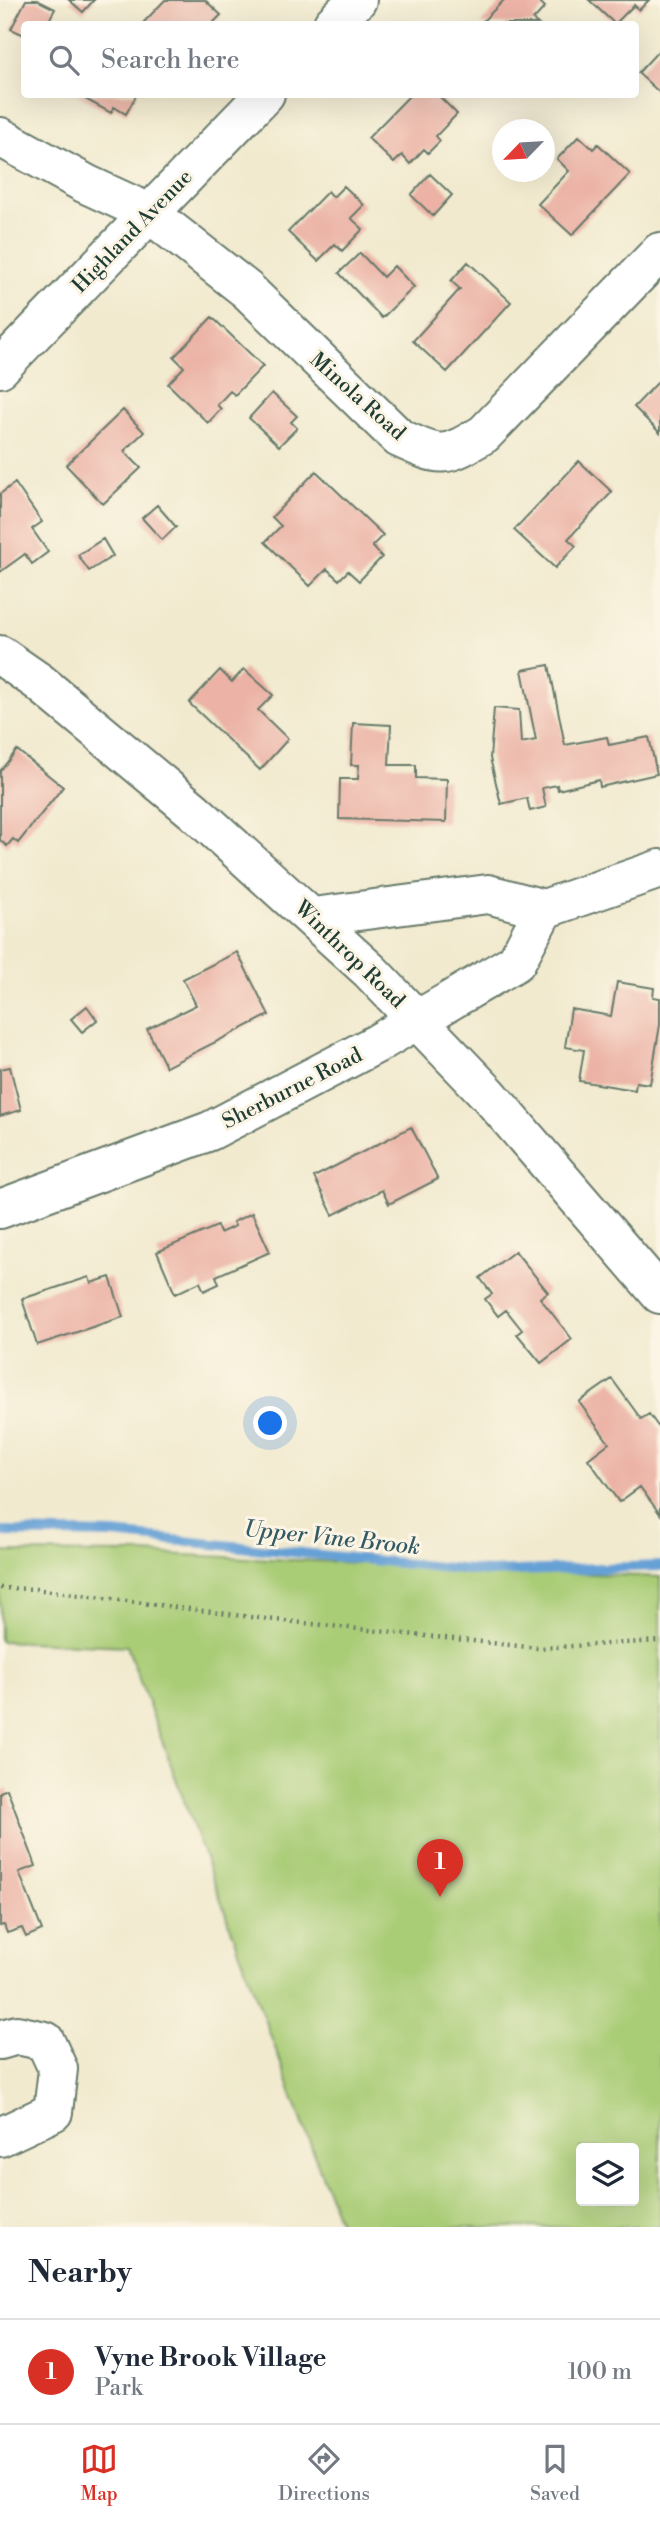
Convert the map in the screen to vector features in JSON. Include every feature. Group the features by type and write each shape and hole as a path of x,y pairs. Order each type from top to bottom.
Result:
{"street":[{"path":"336,21 357,0"},
{"name":"Highland Avenue","path":"0,368 261,98"},
{"name":"Minola Road","path":"0,137 86,184 149,213 247,290 399,438 426,450 450,454 484,434 660,252"},
{"name":"Winthrop Road","path":"0,655 39,682 152,776 370,971 488,1094 660,1294"},
{"path":"313,918 488,894 544,909 660,869"},
{"name":"Sherburne Road","path":"0,1209 211,1131 330,1069 516,962 544,909"},
{"path":"0,2040 17,2035 46,2041 58,2069 53,2112 0,2137"}],"path":[{"path":"0,1588 35,1589 265,1619 538,1648 660,1641"}],"green space":[{"path":"0,1552 141,1553 660,1577 660,2227 341,2227 127,1646 0,1641"}],"building":[{"path":"26,0 37,0 55,9 49,21 21,21 21,34 11,29"},
{"path":"69,0 94,0 83,12"},
{"path":"165,0 205,0 221,15 215,21 145,21"},
{"path":"504,0 538,0 545,7 534,21 483,21"},
{"path":"589,0 649,0 639,10 634,5 618,21 612,21"},
{"path":"660,49 660,93 639,72"},
{"path":"83,98 135,98 126,114 114,107 111,113"},
{"path":"407,98 441,98 457,114 436,136 440,141 428,153 424,149 410,164 402,155 394,163 368,138"},
{"path":"579,136 593,149 598,144 630,174 572,235 538,204 569,171 557,159"},
{"path":"430,174 452,195 433,216 411,195"},
{"path":"344,186 364,205 351,218 363,229 342,251 335,244 318,261 288,232 328,191 333,197"},
{"path":"360,253 383,277 394,266 414,287 382,318 339,273"},
{"path":"468,262 511,302 447,372 413,341 460,289 451,281"},
{"path":"212,317 263,366 235,395 230,391 217,405 221,409 208,423 168,384 184,367 174,357"},
{"path":"660,380 660,433 634,407"},
{"path":"272,393 297,416 291,422 297,428 279,446 249,418"},
{"path":"123,410 144,432 124,451 141,468 103,504 66,465"},
{"path":"579,461 612,492 568,539 576,546 555,568 514,530"},
{"path":"316,471 383,535 372,546 382,557 359,581 348,571 339,580 327,569 310,586 265,542 281,526 272,517"},
{"path":"15,483 42,522 32,529 48,552 32,564 25,554 0,572 0,494"},
{"path":"157,505 176,527 162,540 142,518"},
{"path":"103,539 113,556 89,571 78,555"},
{"path":"549,665 565,745 607,737 609,745 649,737 657,774 600,787 599,780 558,790 557,785 542,788 546,807 530,811 527,798 501,804 490,758 494,708 519,710 521,743 536,740 522,670"},
{"path":"244,669 273,695 258,710 288,739 260,770 189,703 220,670 232,682"},
{"path":"353,723 391,725 389,765 416,765 416,778 447,779 446,822 339,819 340,779 358,779 359,765 351,765"},
{"path":"17,750 63,787 18,843 13,839 7,846 0,840 0,771"},
{"path":"237,952 269,1015 166,1067 147,1029 196,1005 183,979"},
{"path":"617,982 654,988 653,997 660,998 660,1025 650,1084 636,1082 635,1090 579,1081 584,1050 565,1047 571,1009 611,1016"},
{"path":"87,1006 97,1020 82,1032 71,1019"},
{"path":"10,1067 21,1110 0,1116 0,1069"},
{"path":"411,1127 438,1179 389,1204 382,1190 333,1215 314,1177"},
{"path":"252,1213 270,1252 216,1276 219,1284 204,1291 200,1282 175,1294 157,1252 217,1226 220,1233 235,1226 233,1222"},
{"path":"515,1251 548,1292 540,1298 572,1339 541,1363 517,1334 522,1330 506,1310 498,1316 485,1299 492,1294 480,1278"},
{"path":"89,1277 91,1283 110,1277 123,1317 37,1345 22,1299"},
{"path":"612,1379 641,1419 649,1414 660,1429 660,1514 640,1487 619,1502 588,1459 609,1443 579,1402"},
{"path":"7,1789 36,1866 19,1872 42,1930 26,1937 22,1928 7,1933 4,1925 0,1926 0,1792"}],"waterway":[{"name":"Upper Vine Brook","path":"0,1532 113,1534 489,1572 660,1566"}],"place":[{"name":"Vyne Brook Village","path":"440,1897"}]}
